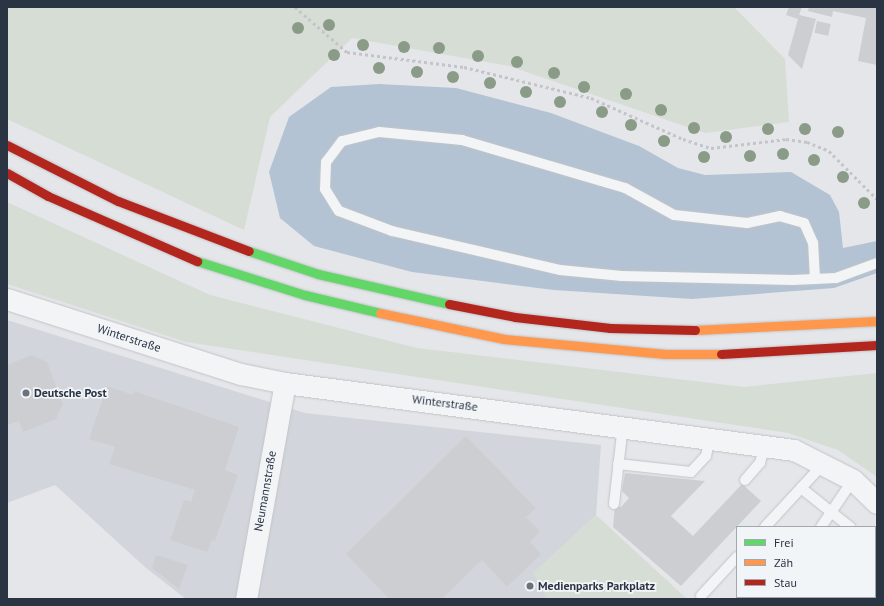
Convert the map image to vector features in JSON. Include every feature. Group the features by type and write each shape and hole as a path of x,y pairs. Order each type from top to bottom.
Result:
{"main road":[{"path":"7,146 118,201 224,243 318,274 413,297 515,317 610,328 737,330 877,321"},
{"path":"7,173 48,196 177,254 305,295 432,326 504,339 666,354 748,354 877,345"}],"street":[{"name":"Winterstraße","path":"7,299 241,374 285,383 710,436 794,450 824,463 853,480 877,503"},
{"name":"Neumannstraße","path":"246,599 285,383"}],"lane":[{"path":"815,279 813,243 804,223 780,216 747,223 674,215 625,188 462,140 379,132 342,141 326,162 325,189 340,210 392,231 463,250 560,270 622,276 815,279 836,278 877,264"},
{"path":"614,504 623,425"},
{"path":"618,464 691,472 706,456 710,436"},
{"path":"744,480 760,463 765,444"},
{"path":"766,526 824,463"},
{"path":"822,526 830,509 853,480"},
{"path":"801,488 816,502 830,509 849,526"},
{"path":"701,596 736,558"}],"path":[{"path":"294,7 347,52 464,67 591,98 683,139 711,148 786,139 806,142 829,151 877,199"}],"shaded area":[{"path":"7,7 734,7 785,59 789,122 705,133 509,66 352,38 270,117 244,230 7,119"},
{"path":"7,202 210,295 417,348 744,387 877,373 877,477 838,450 788,433 186,342 7,284"},
{"path":"7,320 305,413 601,445 596,515 534,573 547,599 186,599 146,568 55,485 7,503"},
{"path":"596,515 687,599 547,599 533,573"}],"water":[{"path":"379,84 456,88 551,113 639,146 678,168 705,175 791,172 830,195 839,212 843,248 877,241 877,273 834,288 692,299 554,290 412,272 314,246 280,218 269,172 289,117 331,87"}],"building":[{"path":"789,7 802,7 799,15 816,19 802,69 788,55 798,19 786,15"},
{"path":"809,7 877,7 877,65 858,61 866,18 833,11 832,17 808,11"},
{"path":"817,21 831,24 828,36 815,33"},
{"path":"32,355 47,362 63,404 56,419 23,432 19,421 7,425 7,365"},
{"path":"107,386 133,395 134,391 239,427 225,470 238,475 215,541 212,540 207,552 170,540 184,500 191,502 195,490 109,464 115,447 89,439"},
{"path":"466,436 536,508 526,517 540,531 530,542 541,554 507,587 482,560 442,599 389,599 346,554"},
{"path":"625,473 705,481 671,516 693,536 742,484 761,501 681,586 613,527 615,506 621,507 629,498 622,491"},
{"path":"156,555 188,565 179,589 152,568"},
{"path":"876,584 877,599 836,599 876,598"}],"traffic: fast":[{"path":"249,251 318,274 449,304"},
{"path":"197,261 305,295 380,313"}],"traffic: slow":[{"path":"380,313 504,339 665,354 721,354"},
{"path":"695,330 877,321"}],"traffic: jam":[{"path":"7,145 118,201 249,251"},
{"path":"7,173 48,196 197,261"},
{"path":"449,304 515,317 610,328 695,330"},
{"path":"721,354 877,345"}],"place":[{"name":"Deutsche Post","path":"26,393"},
{"name":"Medienparks Parkplatz","path":"530,586"}]}
